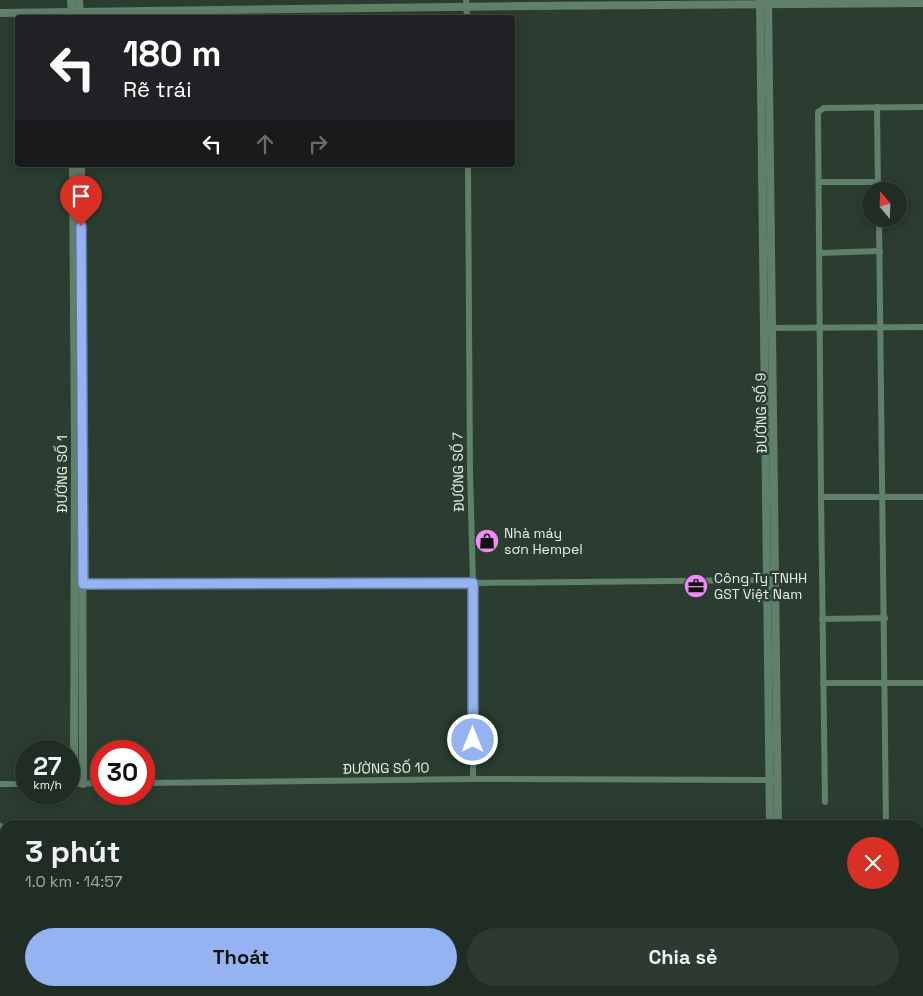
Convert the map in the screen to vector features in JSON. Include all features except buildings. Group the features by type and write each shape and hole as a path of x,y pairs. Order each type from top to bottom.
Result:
{"street":[{"path":"71,0 76,15"},
{"path":"76,15 79,0"},
{"name":"ĐƯỜNG SỐ 9","path":"764,2 774,780 770,820"},
{"path":"0,13 76,15 466,4 923,3"},
{"path":"877,107 878,182"},
{"path":"824,802 818,112 820,110 877,107 923,107"},
{"name":"ĐƯỜNG SỐ 1","path":"72,740 74,585 73,167"},
{"name":"ĐƯỜNG SỐ 1","path":"81,167 83,784"},
{"name":"ĐƯỜNG SỐ 7","path":"468,167 470,471 473,583 473,779"},
{"path":"819,182 862,182"},
{"path":"879,228 886,820"},
{"path":"820,253 880,251"},
{"path":"769,328 923,327"},
{"name":"ĐƯỜNG SỐ 9","path":"769,328 766,580 774,780 778,820"},
{"path":"821,497 923,497"},
{"path":"74,585 766,580"},
{"path":"822,619 885,618"},
{"path":"823,683 923,683"},
{"name":"ĐƯỜNG SỐ 10","path":"155,783 473,779 774,780"},
{"path":"0,784 15,784"},
{"path":"83,784 90,784"}],"place":[{"name":"Nhà máy sơn Hempel","path":"487,541"},
{"name":"Công Ty TNHH GST Việt Nam","path":"696,586"}],"route":[{"path":"81,226 83,584 473,583 473,740"}]}
